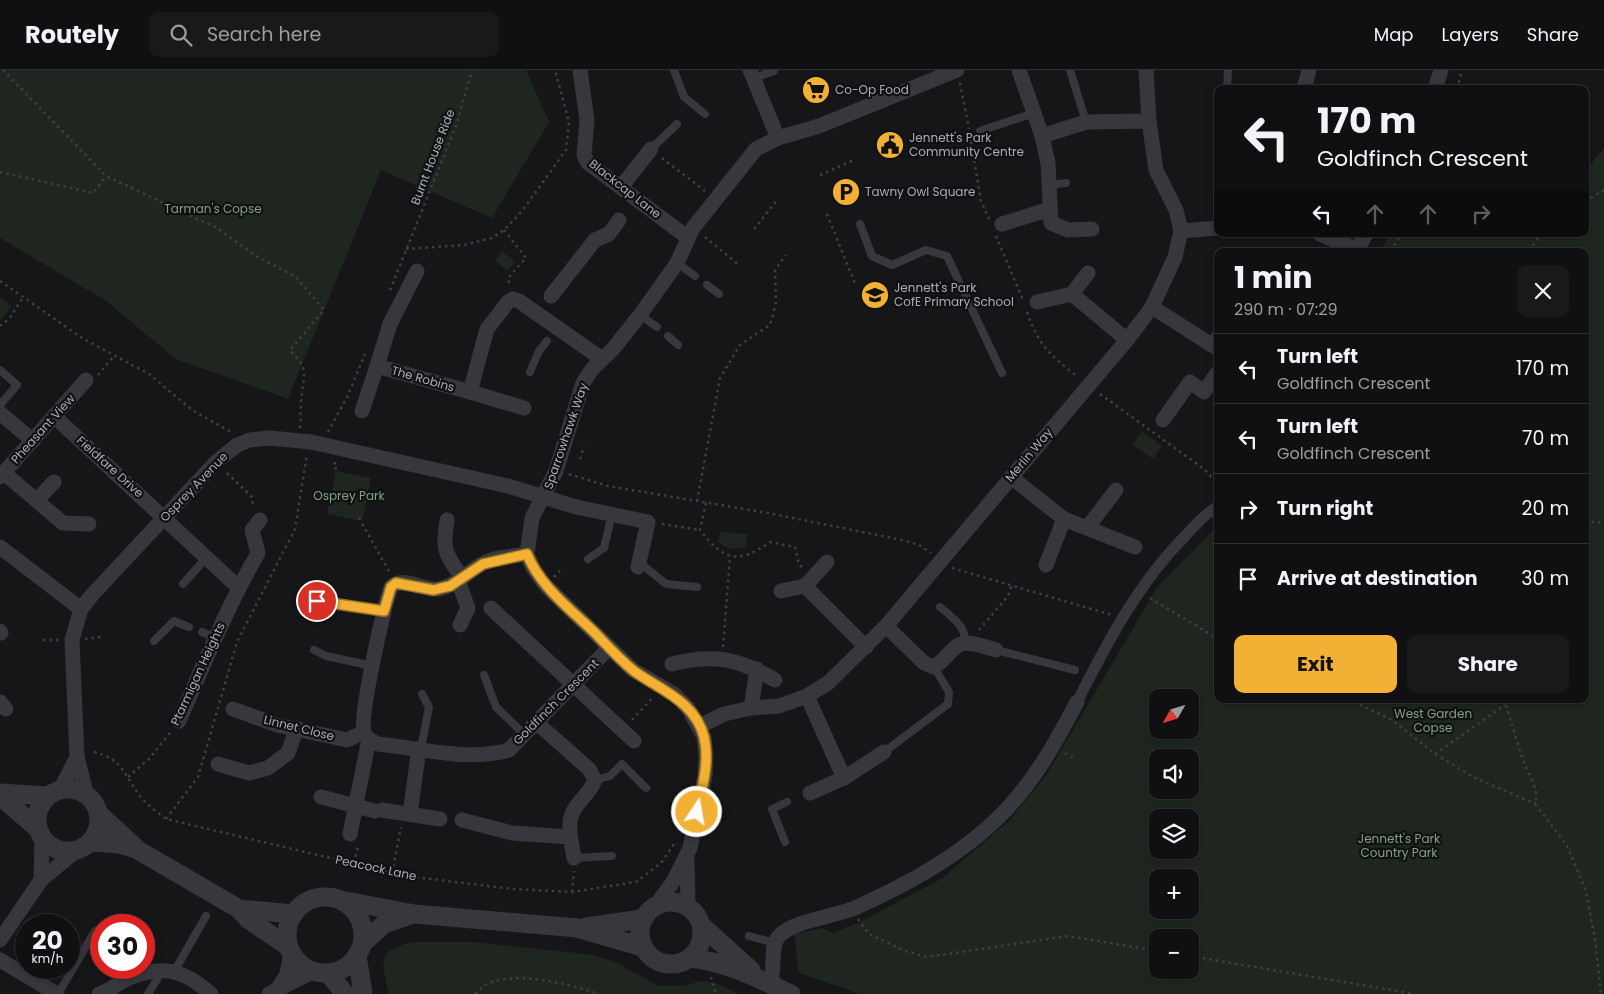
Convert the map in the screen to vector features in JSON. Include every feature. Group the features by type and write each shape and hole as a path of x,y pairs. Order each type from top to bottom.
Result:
{"street":[{"name":"Blackcap Lane","path":"580,70 587,120 584,156 588,163 690,232"},
{"name":"Sparrowhawk Way","path":"527,554 532,518 543,498 564,448 577,395 592,369 613,349 678,263 690,232 756,149 778,138 820,126 957,70"},
{"path":"1019,70 1042,136 1048,163 1051,223 1068,230 1092,229"},
{"name":"Merlin Way","path":"700,726 724,714 751,708 779,706 807,696 828,683 886,626 1127,340 1152,307 1175,258 1181,231 1176,210 1156,170 1149,121 1146,70"},
{"path":"1305,85 1309,70"},
{"path":"1436,85 1441,70"},
{"path":"752,74 778,138"},
{"path":"1042,136 1086,122 1149,121"},
{"path":"621,187 651,149"},
{"path":"1002,224 1050,209"},
{"path":"544,305 595,240 609,234 619,220"},
{"path":"1181,231 1214,228"},
{"path":"1327,237 1353,248"},
{"name":"The Robins","path":"362,411 390,324 417,271"},
{"path":"1037,302 1072,294 1088,273"},
{"path":"1072,294 1127,340"},
{"path":"513,299 544,305"},
{"name":"The Robins","path":"470,392 487,329 508,302 513,299"},
{"path":"544,305 552,335 602,359"},
{"path":"1152,307 1214,340"},
{"name":"The Robins","path":"377,366 524,408"},
{"path":"1163,420 1190,382 1204,392 1214,378"},
{"name":"Pheasant View","path":"2,475 86,380"},
{"path":"0,413 33,441"},
{"name":"Fieldfare Drive","path":"55,417 164,517"},
{"name":"Osprey Avenue","path":"87,796 77,757 72,640 81,609 99,586 164,517 227,452 237,445 260,438 311,442 508,486 543,498 648,522"},
{"path":"2,475 37,500 63,523 89,524"},
{"path":"1011,477 1064,519 1135,547"},
{"path":"37,500 54,482"},
{"path":"1087,528 1116,490"},
{"path":"766,982 773,977 775,942 788,930 853,910 926,872 947,859 991,824 1017,797 1054,746 1121,618 1138,590 1174,546 1214,510"},
{"path":"164,517 238,587"},
{"path":"1046,565 1064,519"},
{"path":"447,520 443,544 445,552 460,580 468,608 460,625"},
{"path":"638,564 648,522"},
{"name":"Ptarmigan Heights","path":"179,721 208,635 258,553 252,530 258,523"},
{"path":"0,547 81,609"},
{"path":"350,834 366,736 373,666 391,587 396,583 434,590 450,586 483,564 527,554 533,568 546,585 609,648 633,670 674,694 688,708 700,726 704,737 706,756 705,776 688,854 688,906"},
{"path":"781,591 809,582 827,562"},
{"path":"809,582 866,647"},
{"path":"491,608 634,741"},
{"path":"886,626 924,662 934,667 944,661 957,646 967,643 996,650"},
{"name":"Goldfinch Crescent","path":"366,736 378,744 473,755 494,754 509,750 609,648"},
{"path":"672,664 694,658 722,658 756,669 775,680"},
{"path":"751,708 756,669"},
{"path":"807,696 844,778"},
{"name":"Linnet Close","path":"233,709 277,725 347,740 366,736"},
{"path":"536,723 589,769 595,780 592,790 572,813 570,837 574,858"},
{"path":"218,764 249,773 268,768 288,753 297,728"},
{"path":"407,814 420,748"},
{"path":"805,795 844,778 884,752"},
{"name":"Osprey Avenue","path":"54,793 77,757"},
{"path":"0,795 54,793 75,790 87,796 98,813 136,849"},
{"path":"41,880 38,809 54,793"},
{"path":"0,795 59,851 84,846 119,844 136,849 239,909 249,920 290,950 299,964 320,972 346,994"},
{"path":"321,797 354,806 440,819"},
{"path":"0,940 41,880 84,846 98,828 98,813"},
{"path":"462,820 512,833 570,837"},
{"path":"643,947 640,928 642,919 656,905 673,882 688,854"},
{"path":"274,991 287,974 290,950 287,932 294,914 314,899 326,897 414,914 577,928 643,947 655,960 664,964 682,963 690,958 701,944 702,926 699,918 688,906 672,901 656,905"},
{"path":"341,900 352,908 360,920 364,934 360,949 364,994"},
{"path":"239,909 294,914"},
{"path":"274,991 320,972 342,969 384,924 414,914"},
{"path":"577,928 642,919"},
{"path":"702,926 766,982"},
{"path":"690,958 713,961 791,994"},
{"path":"0,960 55,994"},
{"path":"99,994 149,971 168,970 199,983 212,994"}],"lane":[{"path":"674,70 684,97 705,114"},
{"path":"1070,70 1086,122"},
{"path":"1227,85 1228,70"},
{"path":"752,74 774,71"},
{"path":"980,131 1034,113"},
{"path":"651,149 677,124"},
{"path":"1049,185 1066,183"},
{"path":"860,224 872,256 892,265 926,250 948,256 1002,373"},
{"path":"678,263 696,276"},
{"path":"707,285 719,294"},
{"path":"640,315 657,327"},
{"path":"530,372 539,351 552,335"},
{"path":"668,336 678,345"},
{"path":"0,370 17,385 0,405"},
{"path":"588,559 604,548 612,514"},
{"path":"183,584 207,557"},
{"path":"638,564 666,584 697,587"},
{"path":"317,601 384,611"},
{"path":"940,607 962,627 967,643"},
{"path":"154,641 174,621 189,627"},
{"path":"314,650 326,656 373,666"},
{"path":"996,650 1075,670"},
{"path":"884,752 948,704 950,692 934,667"},
{"path":"484,675 496,707 525,735"},
{"path":"420,748 429,707 422,694"},
{"path":"595,780 610,776 622,764 646,788"},
{"path":"785,842 772,809 787,802"},
{"path":"574,858 612,856"},
{"path":"148,994 168,970 206,916"},
{"path":"749,936 775,942"},
{"path":"55,994 90,937"}],"path":[{"path":"2,70 106,176 217,228 256,256 296,277 324,310 290,350 302,363 306,376 302,392 300,430"},
{"name":"Burnt House Ride","path":"472,70 456,126 406,249 464,245 492,238 504,230"},
{"path":"513,299 508,278 526,258 504,230 522,211 566,150 569,122 555,70"},
{"path":"1458,85 1462,70"},
{"path":"651,149 708,193"},
{"path":"820,175 854,160"},
{"path":"0,172 93,193 106,176"},
{"path":"1589,199 1604,190"},
{"path":"754,229 778,199"},
{"path":"828,214 856,286"},
{"path":"690,232 740,266"},
{"path":"1393,248 1399,237"},
{"path":"1532,248 1538,237"},
{"path":"697,501 720,378 740,345 770,325 776,303 775,270 786,255"},
{"path":"0,281 82,338 149,374 192,410 231,432"},
{"path":"0,326 10,318 23,296"},
{"path":"86,380 95,378 114,355"},
{"path":"1101,394 1204,469 1214,480"},
{"path":"580,459 584,446"},
{"path":"166,819 198,778 237,642 295,529 307,454"},
{"path":"336,460 334,468 339,469"},
{"path":"227,473 252,497 258,523"},
{"path":"576,476 608,486 902,540 928,551"},
{"path":"700,530 706,503"},
{"path":"359,518 396,583"},
{"path":"648,522 700,530 714,548 730,557 755,552 770,542 795,547 800,564 809,582"},
{"path":"1589,522 1604,523"},
{"path":"722,658 730,557"},
{"path":"954,569 1121,618"},
{"path":"967,643 1008,596 1012,585"},
{"path":"1138,590 1214,637"},
{"path":"82,639 101,637"},
{"path":"43,640 63,640"},
{"path":"622,730 651,701"},
{"path":"1356,703 1392,720 1435,754 1475,778 1536,804 1567,846 1585,888 1595,939 1601,994"},
{"path":"1435,754 1506,704 1536,790 1536,804"},
{"name":"Ptarmigan Heights","path":"128,777 149,759 179,721"},
{"name":"Peacock Lane","path":"94,752 109,756 116,761 146,804 166,819 392,872 513,889 572,892 636,882 661,863 674,844"},
{"path":"392,872 407,814"},
{"path":"572,892 574,858"},
{"path":"853,910 868,934 902,950 926,957 1068,936 1149,950"},
{"path":"1199,958 1415,994"},
{"path":"712,974 710,980 716,994"},
{"path":"475,994 489,982 520,979 563,983 599,994"}],"green space":[{"name":"Tarman's Copse","path":"0,70 526,70 549,122 492,218 381,170 288,399 176,359 106,301 0,238"},
{"name":"Jennett's Park Country Park","path":"1604,148 1604,994 860,994 799,973 794,934 823,928 832,933 860,922 941,879 1009,821 1045,777 1158,586 1214,529 1214,703 1589,703 1589,248 1382,248 1388,237 1589,237 1589,166"},
{"path":"502,251 515,262 508,271 495,261"},
{"path":"0,297 11,306 0,321"},
{"path":"1142,431 1162,446 1153,459 1133,444"},
{"name":"Osprey Park","path":"336,471 371,478 363,518 356,520 327,514"},
{"path":"720,531 748,535 745,548 730,549 718,542"},
{"path":"416,942 473,942 587,954 615,962 659,986 685,985 704,981 716,983 738,994 389,994 384,973 385,958 388,952 394,948"}],"place":[{"name":"Co-Op Food","path":"816,90"},
{"name":"Jennett's Park Community Centre","path":"890,145"},
{"name":"Tawny Owl Square","path":"846,192"},
{"name":"Jennett's Park CofE Primary School","path":"875,295"}],"route":[{"path":"317,601 384,611 391,587 396,583 401,582 434,590 450,586 489,561 527,554 533,568 546,585 609,648 633,670 674,694 688,708 700,726 704,737 706,756 705,776 697,812"}],"park label":[{"name":"West Garden Copse","path":"1433,721"}]}
